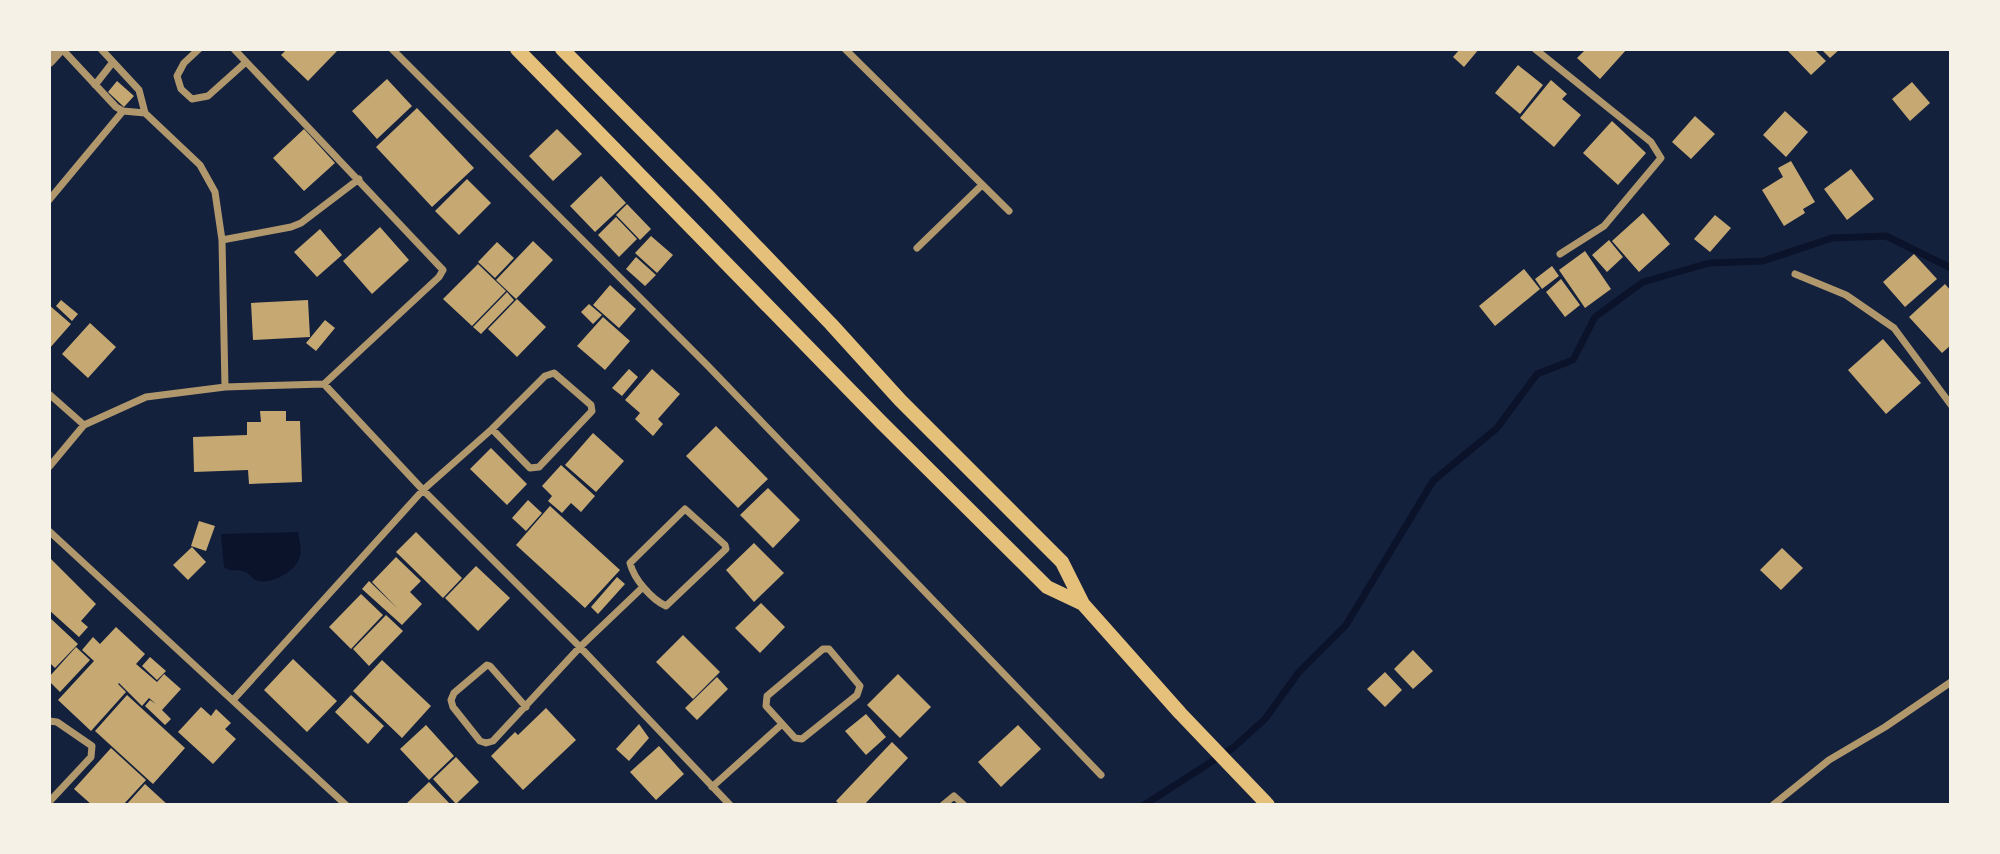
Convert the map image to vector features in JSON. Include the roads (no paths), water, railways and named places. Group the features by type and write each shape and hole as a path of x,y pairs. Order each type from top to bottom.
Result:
{"main road":[{"path":"517,49 881,422 1047,587 1083,604"},
{"path":"562,49 709,197 900,400 1062,562 1083,604 1180,713 1268,805"}],"street":[{"path":"49,61 61,49 116,107 123,111 145,113"},
{"path":"101,49 139,90 145,113 200,164 215,192 222,240 225,387"},
{"path":"199,49 184,63 177,76 181,89 192,99 208,96 246,62"},
{"path":"49,467 84,425 146,397 225,387 324,384 439,277 443,270 234,49"},
{"path":"392,49 708,366 1101,775"},
{"path":"845,49 1009,211"},
{"path":"1535,49 1651,142 1661,158 1604,226 1560,254"},
{"path":"95,85 113,62"},
{"path":"49,200 123,111"},
{"path":"222,240 301,223 359,179"},
{"path":"917,248 982,185"},
{"path":"1795,274 1846,295 1894,328 1951,405"},
{"path":"234,699 423,490 492,429 545,376 554,373 561,377 591,405 592,411 539,467 530,468 492,429"},
{"path":"324,384 423,490 580,647 730,805"},
{"path":"49,394 84,425"},
{"path":"683,510 688,510 725,545 725,553 670,604 662,604 643,587 631,568 632,559 683,510"},
{"path":"49,531 346,805"},
{"path":"526,707 487,665 454,693 451,700 453,707 480,741 493,741 526,707 580,647 643,587"},
{"path":"829,649 860,686 857,695 802,739 795,738 781,725 766,706 767,696 819,651 829,649"},
{"path":"1773,805 1829,760 1885,727 1951,682"},
{"path":"49,802 91,757 93,751 92,746 53,722"},
{"path":"712,787 781,725"},
{"path":"943,805 952,796 964,805"}],"water":[{"path":"298,532 301,549 299,559 282,576 270,581 258,581 245,572 224,567 221,534"}],"waterway":[{"path":"1144,805 1233,748 1265,719 1299,672 1346,625 1433,481 1497,428 1537,374 1573,360 1595,317 1643,282 1709,263 1763,261 1832,238 1886,236 1951,268"}]}
